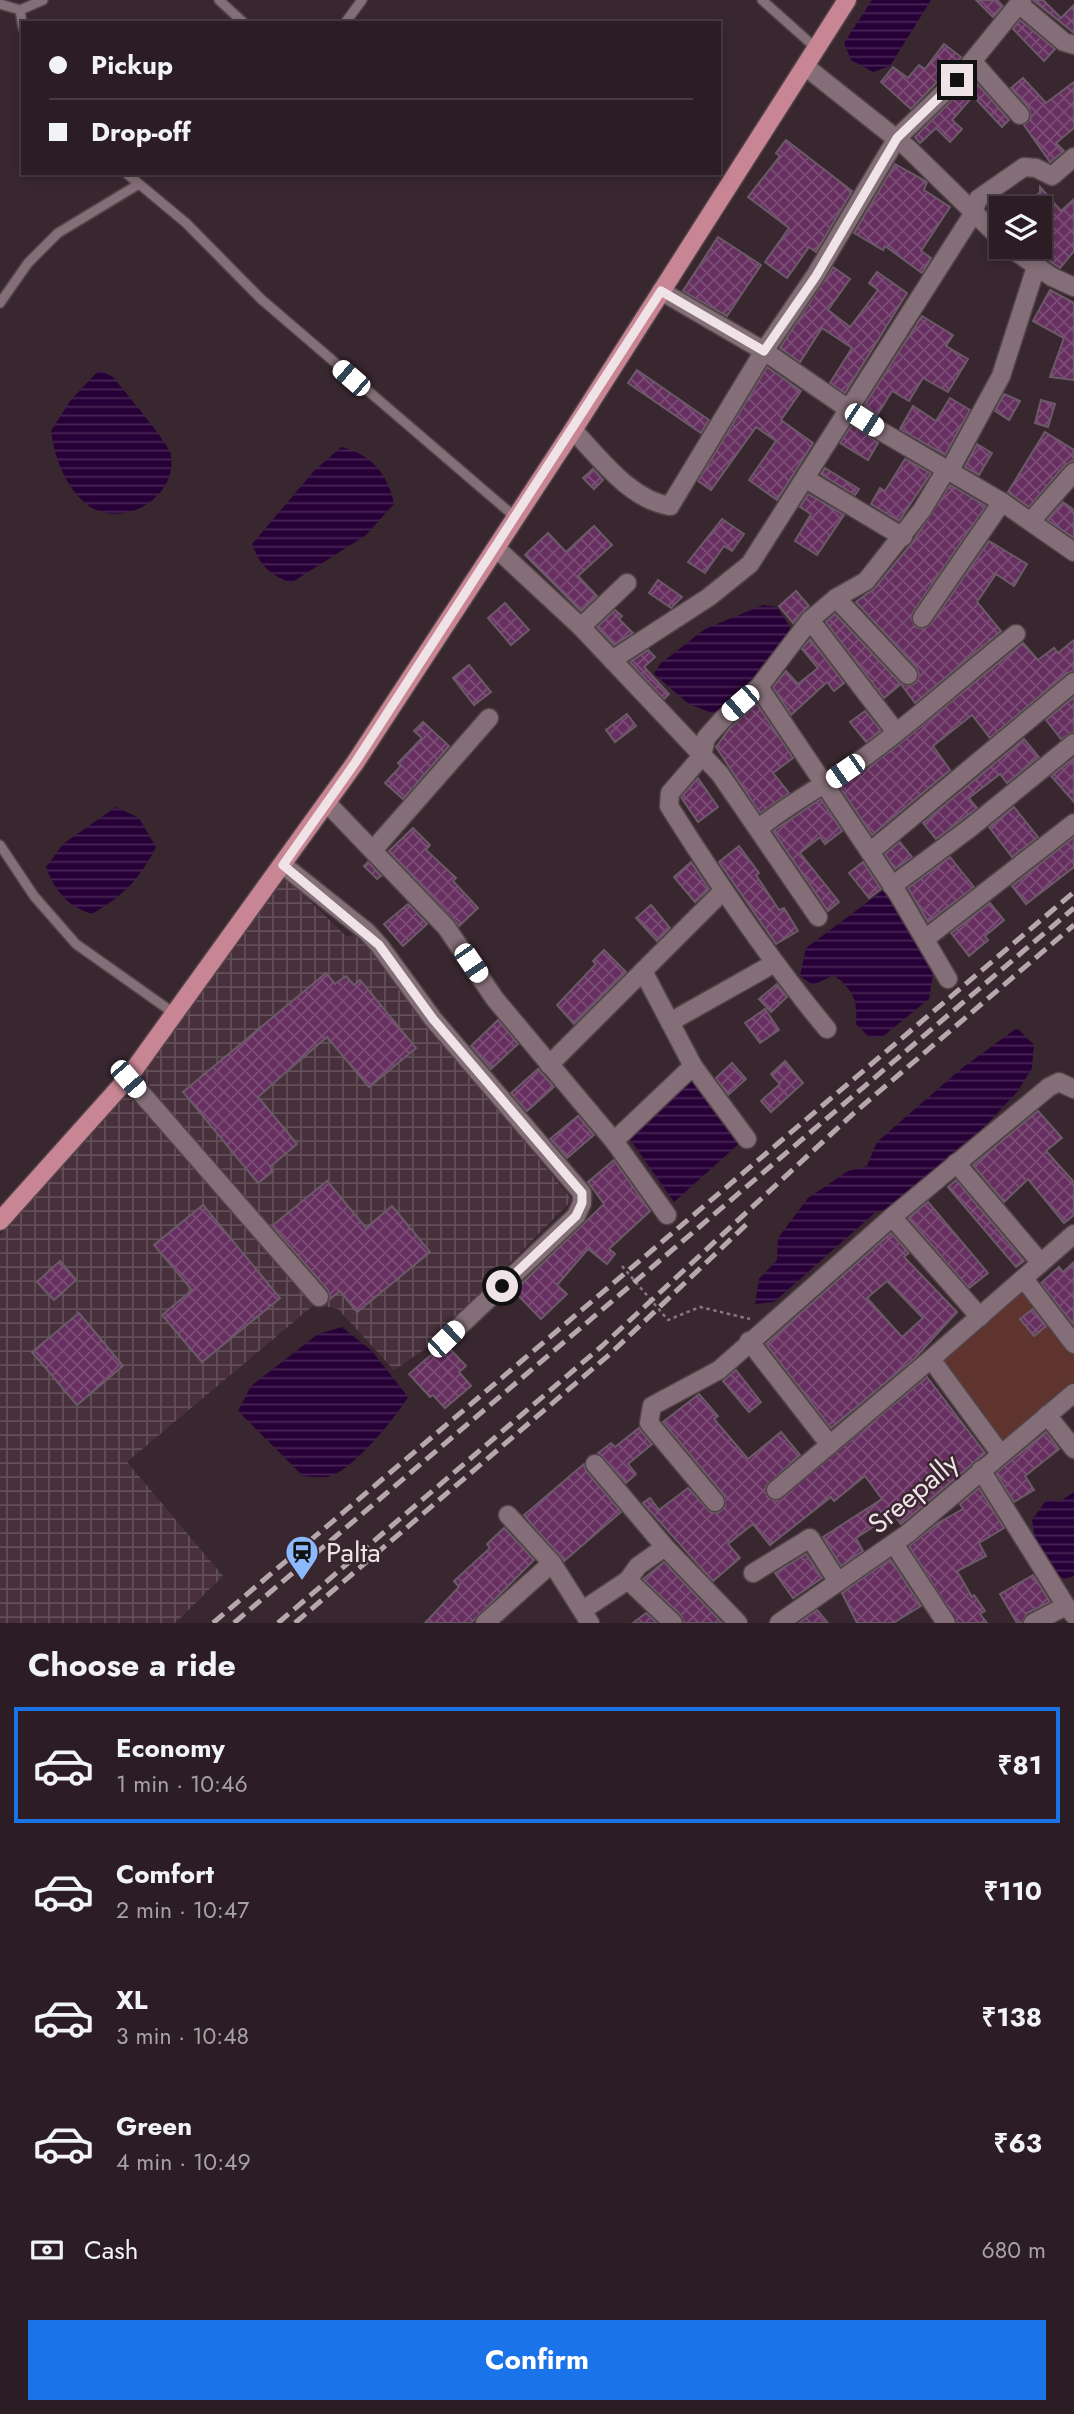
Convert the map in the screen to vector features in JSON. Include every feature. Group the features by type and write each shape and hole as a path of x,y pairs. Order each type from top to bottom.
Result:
{"main road":[{"path":"0,1221 128,1079 177,1015 327,803 573,430 847,0"}],"street":[{"path":"573,430 636,491 658,504 670,506 764,351 816,276 897,138 973,62 1021,2 1064,42 1074,45"},
{"path":"973,62 1020,115"},
{"path":"806,67 897,138 989,229"},
{"path":"612,660 709,597 750,564 972,214 978,199 1024,167 1036,168 1052,176 1074,157"},
{"path":"1026,259 1074,287"},
{"path":"827,1029 773,964 723,891 669,806 670,793 702,756 706,738 759,687 810,620 836,598 866,581 903,537 946,470 951,468 984,413 1001,376 1037,267"},
{"path":"661,291 764,351 849,410 1002,502 1074,552"},
{"path":"1031,521 1074,472"},
{"path":"806,479 903,537"},
{"path":"922,618 1002,502"},
{"path":"496,548 581,627 720,774 818,917"},
{"path":"581,627 627,583"},
{"path":"836,598 908,674"},
{"path":"810,620 896,732"},
{"path":"759,828 787,804 824,786 896,732 1016,634"},
{"path":"870,852 1074,682"},
{"path":"759,687 870,852 948,979"},
{"path":"374,849 489,718"},
{"path":"892,886 970,828 1074,743"},
{"path":"327,803 446,927 495,999 614,1141 667,1215"},
{"path":"925,939 1074,823"},
{"path":"283,865 379,945 433,1019 582,1193 582,1203 576,1216 446,1339"},
{"path":"550,1065 723,891"},
{"path":"670,1022 773,964"},
{"path":"643,971 693,1066 747,1139"},
{"path":"614,1141 693,1066"},
{"path":"128,1079 319,1297"},
{"path":"715,1502 649,1423 648,1414 652,1406 719,1370 892,1217 1049,1087 1059,1082 1074,1088"},
{"path":"956,1163 1041,1263"},
{"path":"892,1217 980,1317"},
{"path":"776,1490 1074,1234"},
{"path":"1024,1279 1074,1344"},
{"path":"749,1341 830,1445"},
{"path":"931,1359 1000,1453"},
{"name":"Sreepally","path":"779,1623 894,1544 1074,1393"},
{"path":"1047,1415 1074,1450"},
{"path":"595,1464 665,1547 738,1623"},
{"path":"981,1469 1070,1610 1033,1623"},
{"path":"508,1515 552,1563 586,1616 628,1580 638,1566 665,1547"},
{"path":"753,1573 810,1538 838,1582"},
{"path":"894,1544 946,1623"},
{"path":"485,1623 552,1563"},
{"path":"628,1580 673,1623"}],"lane":[{"path":"0,4 20,10 43,0"},
{"path":"219,0 242,21"},
{"path":"346,21 362,0"},
{"path":"762,0 817,49"},
{"path":"20,10 22,21"},
{"path":"128,175 186,223 261,299 514,516"},
{"path":"0,303 28,263 58,233 139,184"},
{"path":"0,845 34,896 76,944 177,1015"}],"path":[{"path":"622,1266 668,1320 700,1307 745,1316 764,1329"}],"shaded area":[{"path":"872,0 931,0 890,66 873,72 851,60 844,43"},
{"path":"99,370 113,377 154,428 171,455 171,471 165,486 143,507 128,512 113,514 98,511 85,503 66,479 53,441 51,431 70,401"},
{"path":"341,447 361,455 376,467 387,483 394,504 366,535 291,583 277,577 267,569 252,544 314,471"},
{"path":"763,605 777,607 792,630 722,717 689,704 654,674 660,664 705,629"},
{"path":"116,807 139,818 156,847 130,886 92,914 76,907 63,896 46,867 63,844"},
{"path":"285,877 347,937 362,932 421,1014 572,1200 425,1349 394,1370 338,1309 315,1304 127,1462 223,1576 175,1623 0,1623 0,1235 122,1096"},
{"path":"885,889 904,918 933,974 929,999 882,1037 869,1037 856,1024 853,996 840,980 834,975 813,985 800,976 806,948"},
{"path":"1017,1028 1034,1045 1032,1068 1018,1091 957,1156 897,1208 877,1211 774,1302 755,1304 759,1279 777,1260 778,1238 808,1198 848,1171 867,1166 877,1142 962,1068"},
{"path":"691,1077 741,1142 674,1202 627,1135"},
{"path":"1024,1286 1074,1351 1074,1388 1004,1448 936,1359"},
{"path":"342,1327 372,1351 408,1397 384,1429 350,1464 327,1477 303,1476 238,1411 251,1386 318,1334"},
{"path":"1074,1492 1074,1576 1064,1579 1039,1562 1032,1520 1047,1499 1059,1502"}],"building":[{"path":"976,0 997,0 1003,6 993,17"},
{"path":"1033,0 1043,0 1061,18 1074,5 1074,33"},
{"path":"1020,20 1055,49 1044,61 1013,29"},
{"path":"944,44 961,57 911,109 881,82 893,67 908,78 919,65 925,69"},
{"path":"1023,78 1046,103 1074,82 1074,128 1056,143 1064,151 1050,162 1024,125 1031,118 1029,108 1011,88"},
{"path":"973,79 1009,120 1002,127 973,96 952,120 962,129 950,142 936,128 920,143 915,137"},
{"path":"786,140 852,191 816,252 809,247 787,278 765,262 789,228 748,197 780,156 776,153"},
{"path":"895,164 927,182 924,190 950,207 921,251 931,258 922,273 885,246 883,250 854,233"},
{"path":"1040,187 1048,196 1034,196 1040,193"},
{"path":"1074,199 1074,251 1060,268 1047,259 1052,259 1052,201 1061,211"},
{"path":"718,237 761,265 727,316 683,291"},
{"path":"833,267 850,279 828,310 850,327 878,290 869,283 877,272 907,293 845,393 830,383 852,348 822,328 800,362 780,348"},
{"path":"1050,290 1074,303 1074,380 1050,377 1064,338 1033,321"},
{"path":"922,316 953,335 946,346 968,359 948,392 923,378 909,401 892,391 877,415 864,406"},
{"path":"767,367 801,391 781,420 813,443 777,500 749,480 776,441 756,427 711,490 698,481"},
{"path":"637,370 709,420 701,433 628,383"},
{"path":"1004,394 1020,401 1009,420 995,411"},
{"path":"950,398 970,410 945,455 900,429 913,406 936,421"},
{"path":"1041,400 1055,404 1048,427 1035,423"},
{"path":"852,425 878,443 868,460 840,443"},
{"path":"1045,432 1074,450 1074,460 1065,465 1029,507 1008,492"},
{"path":"977,444 992,453 979,475 965,467"},
{"path":"905,459 931,473 899,521 871,504 880,488 885,491"},
{"path":"825,468 859,489 855,495 821,474"},
{"path":"593,469 603,480 594,489 583,478"},
{"path":"950,485 986,506 913,612 911,618 915,627 922,629 931,624 989,541 1027,564 1014,586 996,574 977,602 1001,631 915,703 901,684 884,698 826,622 835,614 900,683 910,686 916,683 919,673 916,667 856,602 875,588 912,543"},
{"path":"808,494 844,515 817,555 795,541 811,514 800,507"},
{"path":"1063,502 1074,510 1074,538 1047,520"},
{"path":"722,519 744,534 732,551 724,546 705,573 688,562"},
{"path":"594,526 612,545 578,576 597,596 581,611 525,555 548,533 566,552"},
{"path":"658,580 682,597 671,608 649,593"},
{"path":"796,591 809,606 793,623 779,606"},
{"path":"505,603 529,630 511,645 488,618"},
{"path":"615,610 622,616 619,619 633,633 614,645 597,627"},
{"path":"810,639 844,683 834,691 827,682 791,715 773,687 786,671 798,684 818,668 802,649"},
{"path":"1074,640 1074,671 1067,673 990,738 972,715 933,746 950,770 872,835 840,787 892,750 1023,643 1038,660 1054,648 1058,653"},
{"path":"648,650 655,657 644,667 669,694 664,699 630,662"},
{"path":"469,665 491,692 474,705 453,678"},
{"path":"1074,697 1074,732 1061,739 1046,720"},
{"path":"757,704 793,758 773,773 789,793 760,813 716,747 730,728"},
{"path":"865,711 881,731 866,742 850,722"},
{"path":"627,714 636,726 615,742 606,730"},
{"path":"423,722 449,746 403,799 385,783 401,766 398,763 422,738 414,731"},
{"path":"1024,739 1039,757 1007,783 1000,774 969,798 977,808 936,839 923,823"},
{"path":"1074,758 1074,802 1051,776"},
{"path":"698,778 718,807 698,822 681,797"},
{"path":"821,799 842,831 825,844 820,837 800,853 839,902 828,911 773,831"},
{"path":"1014,807 1038,837 1012,857 989,827"},
{"path":"413,828 430,845 426,850 456,878 453,881 478,908 459,926 389,851"},
{"path":"1074,837 1074,867 1026,904 1012,886"},
{"path":"900,842 912,857 895,869 885,854"},
{"path":"739,846 759,873 756,875 779,910 784,908 798,931 776,944 719,862"},
{"path":"950,857 974,887 928,922 908,888"},
{"path":"368,862 381,876 377,879 364,866"},
{"path":"691,862 709,889 695,902 674,877"},
{"path":"863,862 881,889 869,898 849,873"},
{"path":"990,903 1004,920 985,936 988,940 969,956 951,933"},
{"path":"408,904 427,924 403,946 384,924"},
{"path":"651,905 670,928 657,941 636,918"},
{"path":"604,950 626,972 574,1024 557,1005 596,964 593,961"},
{"path":"326,973 335,984 346,976 354,985 360,980 416,1048 369,1087 327,1037 258,1097 297,1144 270,1167 273,1171 258,1183 183,1092"},
{"path":"777,984 787,997 771,1012 759,999"},
{"path":"765,1009 779,1030 760,1043 745,1023"},
{"path":"498,1020 518,1044 491,1069 471,1046"},
{"path":"785,1061 803,1083 771,1112 761,1101 780,1084 771,1074"},
{"path":"732,1063 746,1079 728,1095 716,1078"},
{"path":"538,1069 554,1087 527,1111 511,1093"},
{"path":"1038,1111 1062,1138 1046,1151 1074,1182 1074,1215 1064,1223 1028,1179 1004,1202 973,1165"},
{"path":"578,1116 594,1135 567,1158 550,1139"},
{"path":"614,1160 650,1211 609,1249 615,1254 607,1264 588,1249 557,1285 567,1294 541,1319 514,1291 604,1204 588,1182"},
{"path":"956,1180 1024,1261 1016,1267 948,1187"},
{"path":"327,1181 366,1228 392,1206 430,1252 357,1312 340,1291 330,1299 328,1290 272,1226"},
{"path":"928,1202 988,1273 969,1288 908,1218"},
{"path":"203,1205 280,1298 202,1362 162,1315 192,1290 154,1245"},
{"path":"891,1233 909,1253 904,1257 957,1312 915,1358 831,1428 766,1344","holes":["887,1281 923,1318 902,1337 867,1298"]},
{"path":"60,1261 76,1280 54,1300 37,1282"},
{"path":"1074,1262 1074,1325 1041,1283 1059,1267 1063,1272"},
{"path":"1033,1309 1046,1326 1034,1336 1020,1319"},
{"path":"79,1313 123,1366 77,1405 32,1352"},
{"path":"439,1348 450,1349 466,1366 459,1372 471,1386 445,1408 433,1395 430,1397 409,1374"},
{"path":"736,1370 761,1402 749,1412 723,1381"},
{"path":"927,1377 985,1453 901,1524 893,1514 856,1538 863,1551 841,1566 823,1537 882,1499 865,1476 834,1501 831,1497 770,1545 753,1524 728,1544 740,1558 713,1581 643,1503 650,1498 659,1510 688,1488 710,1512 718,1513 725,1507 724,1495 663,1422 699,1394 718,1416 714,1419 748,1459 781,1432 800,1455 766,1486 767,1497 777,1501"},
{"path":"639,1428 652,1444 628,1464 636,1474 626,1483 598,1453 611,1443 615,1447"},
{"path":"1046,1432 1059,1449 1025,1476 1034,1490 1014,1502 996,1473"},
{"path":"584,1464 586,1471 621,1512 564,1561 524,1515"},
{"path":"979,1488 1004,1528 979,1543 986,1556 957,1571 972,1597 974,1595 985,1611 980,1614 987,1623 957,1623 909,1546 938,1523 963,1509 960,1504"},
{"path":"504,1528 534,1560 471,1623 425,1623 459,1587 454,1581 490,1548 487,1544"},
{"path":"806,1554 822,1578 793,1598 775,1573"},
{"path":"890,1559 921,1606 893,1623 857,1623 842,1593"},
{"path":"664,1562 722,1623 684,1623 681,1615 643,1579"},
{"path":"1033,1575 1050,1602 1027,1613 1022,1623 1017,1623 1000,1594"},
{"path":"817,1610 828,1623 799,1623"},
{"path":"646,1613 657,1623 633,1623"}],"railway":[{"path":"213,1623 1074,892"},
{"path":"234,1623 1074,908"},
{"path":"278,1623 602,1346 854,1113 1074,925"},
{"path":"295,1623 610,1354 750,1221"}],"place":[{"name":"Palta","path":"302,1582"}],"route":[{"path":"502,1286 576,1216 582,1203 582,1193 433,1019 379,945 367,932 283,865 355,763 661,291 764,351 816,276 897,138 957,80"}]}
